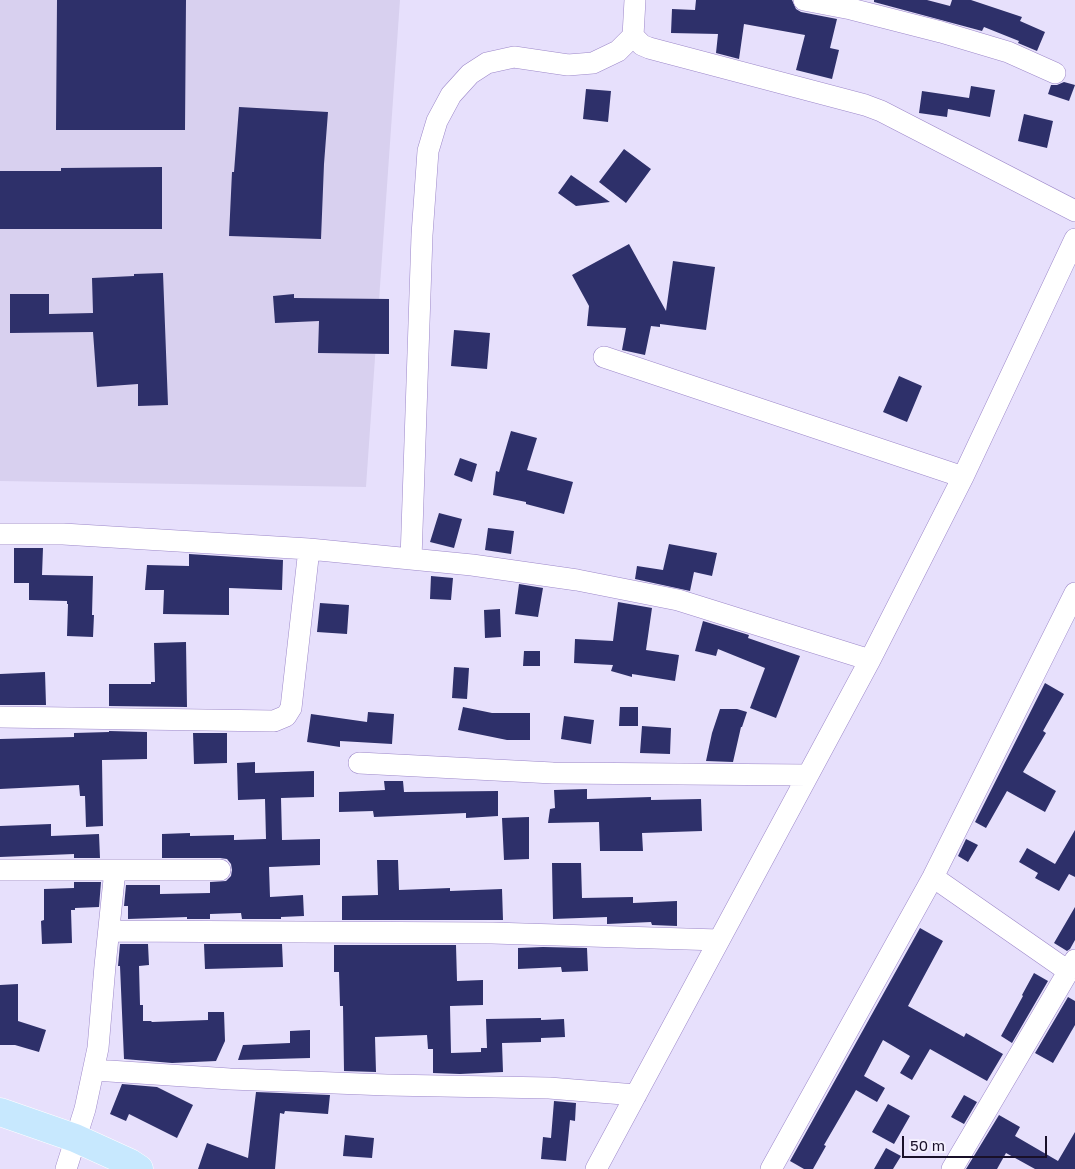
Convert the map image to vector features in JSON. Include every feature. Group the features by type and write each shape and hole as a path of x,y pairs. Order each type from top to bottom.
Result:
{"main road":[{"path":"0,1112 75,1138 139,1169"}],"street":[{"path":"411,559 422,235 428,151 437,121 451,95 470,74 487,64 514,57 568,65 593,63 618,51 633,36 635,0"},
{"path":"804,0 851,9 941,32 1008,52 1055,73"},
{"path":"633,36 642,45 649,48 873,108 1075,211"},
{"path":"596,1169 870,660 963,477 1075,239"},
{"path":"604,357 963,477"},
{"path":"0,534 63,534 309,549 472,565 577,580 678,600 870,660"},
{"path":"0,717 274,721 286,716 291,708 309,549"},
{"path":"772,1169 933,877 1075,593"},
{"path":"359,763 553,774 808,775"},
{"path":"0,870 220,870"},
{"path":"66,1169 85,1109 98,1048 115,870"},
{"path":"933,877 1072,966 952,1169"},
{"path":"109,931 492,933 719,940"},
{"path":"94,1070 338,1083 549,1088 636,1095"}],"shaded area":[{"path":"0,0 400,0 366,487 0,481"}],"building":[{"path":"57,0 186,0 185,130 56,130"},
{"path":"696,0 792,0 796,9 801,12 837,19 830,48 839,50 832,79 796,70 805,35 744,24 739,59 716,53 718,34 671,33 672,9 695,10"},
{"path":"874,0 927,0 950,6 952,0 971,0 1022,17 1020,21 1045,32 1037,51 1018,43 1019,41 984,27 982,31 874,2"},
{"path":"1064,82 1075,85 1069,101 1048,94 1051,85"},
{"path":"971,86 995,90 990,117 948,109 947,117 919,113 922,91 969,98"},
{"path":"586,89 611,91 608,122 583,119"},
{"path":"239,107 328,112 321,239 229,236 232,172 234,172"},
{"path":"1024,114 1053,121 1047,148 1018,141"},
{"path":"624,149 651,169 626,203 599,182"},
{"path":"162,167 162,229 0,229 0,171 61,171 61,168"},
{"path":"571,175 610,202 576,206 558,193"},
{"path":"629,244 666,311 673,261 715,267 706,330 660,324 660,327 651,326 645,355 622,350 626,328 587,326 589,306 572,275"},
{"path":"163,273 168,405 138,406 138,384 97,387 93,332 10,333 10,294 49,294 49,314 93,313 92,278"},
{"path":"294,294 294,298 389,299 389,354 318,353 319,321 275,323 273,296"},
{"path":"454,330 490,333 487,369 451,366"},
{"path":"899,376 922,386 907,422 883,412"},
{"path":"511,431 537,438 527,470 573,482 564,514 526,504 526,502 493,495 496,471 499,472"},
{"path":"460,458 477,464 472,482 454,475"},
{"path":"439,513 462,519 454,548 430,542"},
{"path":"488,528 514,531 511,554 485,550"},
{"path":"669,544 717,553 712,576 694,572 690,591 635,579 637,566 663,570"},
{"path":"14,548 43,548 42,575 93,576 93,637 67,636 67,601 29,600 29,583 14,583"},
{"path":"189,554 283,560 282,590 229,588 229,615 163,614 164,590 145,590 147,565 189,566"},
{"path":"431,576 453,578 451,600 430,599"},
{"path":"519,584 543,588 538,617 515,614"},
{"path":"618,602 652,608 646,650 679,655 675,681 632,674 632,677 611,671 613,665 574,663 575,639 613,641"},
{"path":"320,603 349,605 347,634 317,632"},
{"path":"500,609 501,637 485,638 484,610"},
{"path":"703,621 749,635 748,638 800,656 776,718 750,708 765,668 718,649 716,656 695,651"},
{"path":"186,642 187,707 109,706 109,684 151,684 151,682 155,682 154,643"},
{"path":"524,651 540,651 540,666 523,666"},
{"path":"454,667 469,668 467,699 452,698"},
{"path":"45,672 46,705 0,705 0,674"},
{"path":"1045,683 1064,694 1043,731 1046,733 1023,772 1056,791 1045,812 1007,791 986,828 975,822"},
{"path":"463,707 492,713 530,713 530,740 507,740 458,730"},
{"path":"620,707 638,707 638,726 619,726"},
{"path":"720,709 737,709 747,712 741,727 733,762 706,761"},
{"path":"368,712 394,714 392,744 340,741 340,747 307,742 311,714 367,722"},
{"path":"564,716 594,720 591,744 561,739"},
{"path":"642,726 671,728 670,754 640,753"},
{"path":"109,731 147,732 147,759 102,760 103,826 86,827 85,796 80,796 79,785 0,789 0,739 74,737 74,733"},
{"path":"193,733 227,733 227,763 194,764"},
{"path":"255,762 255,773 314,771 314,797 281,798 282,840 320,839 320,865 269,867 270,897 303,895 304,916 281,917 281,919 242,919 241,913 210,914 210,919 187,919 187,917 128,919 128,906 124,906 126,885 160,885 160,894 210,893 210,882 226,881 231,876 231,864 227,859 162,858 162,834 190,833 190,836 234,835 234,840 266,839 265,799 238,800 237,763"},
{"path":"384,781 403,781 404,792 498,791 498,816 466,818 466,813 374,817 373,811 339,812 339,792 385,790"},
{"path":"587,789 587,799 651,797 651,800 701,799 702,831 642,833 643,851 600,851 599,822 548,823 550,809 555,808 554,790"},
{"path":"529,817 529,859 504,860 502,818"},
{"path":"51,824 51,836 99,834 100,858 74,858 74,854 0,857 0,826"},
{"path":"1075,830 1075,877 1069,874 1059,891 1035,878 1038,873 1019,862 1027,848 1055,864"},
{"path":"966,839 978,845 968,862 958,856"},
{"path":"377,860 398,860 399,890 450,888 450,891 502,889 503,920 342,920 342,896 378,895"},
{"path":"552,863 581,863 582,898 633,897 633,903 677,901 677,926 652,925 651,922 607,924 607,917 553,919"},
{"path":"74,882 101,882 99,907 75,908 75,910 71,910 72,943 42,944 41,921 44,920 44,889 74,888"},
{"path":"1075,907 1075,940 1067,951 1054,943"},
{"path":"920,928 943,941 908,1006 964,1037 966,1033 1003,1054 987,1081 930,1049 912,1080 900,1073 910,1056 883,1040 864,1076 885,1088 877,1102 856,1090 824,1145 826,1146 813,1169 804,1169 790,1161"},
{"path":"120,944 148,944 149,965 139,966 140,1005 143,1005 143,1021 208,1020 208,1012 224,1012 225,1041 216,1061 172,1063 124,1059 120,966 118,966"},
{"path":"204,944 282,944 283,967 205,969"},
{"path":"334,945 456,945 457,981 483,980 483,1005 450,1006 451,1053 481,1052 481,1048 487,1048 486,1019 564,1019 565,1037 541,1038 541,1042 502,1043 503,1072 460,1074 433,1073 433,1049 428,1049 427,1035 375,1037 376,1072 344,1071 343,1006 340,1006 339,972 334,972"},
{"path":"518,948 587,948 588,971 562,972 561,967 518,969"},
{"path":"1034,973 1048,981 1012,1043 1001,1036"},
{"path":"18,984 18,1021 46,1030 39,1052 15,1045 0,1045 0,985"},
{"path":"1068,997 1075,1001 1075,1025 1053,1063 1035,1053"},
{"path":"310,1030 310,1058 238,1060 243,1045 290,1043 290,1031"},
{"path":"122,1084 157,1087 193,1105 177,1138 129,1114 126,1121 110,1114"},
{"path":"256,1092 330,1095 328,1114 285,1111 284,1114 280,1113 275,1169 198,1169 207,1143 248,1158"},
{"path":"964,1095 977,1102 964,1124 951,1117"},
{"path":"554,1101 576,1103 575,1121 570,1120 566,1161 541,1159 543,1137 551,1138"},
{"path":"888,1104 910,1116 894,1144 872,1132"},
{"path":"999,1115 1020,1127 1015,1136 1058,1161 1075,1132 1075,1169 1035,1169 1006,1153 997,1169 966,1169"},
{"path":"345,1135 374,1138 372,1158 343,1156"},
{"path":"886,1148 901,1156 893,1169 874,1169"}]}
